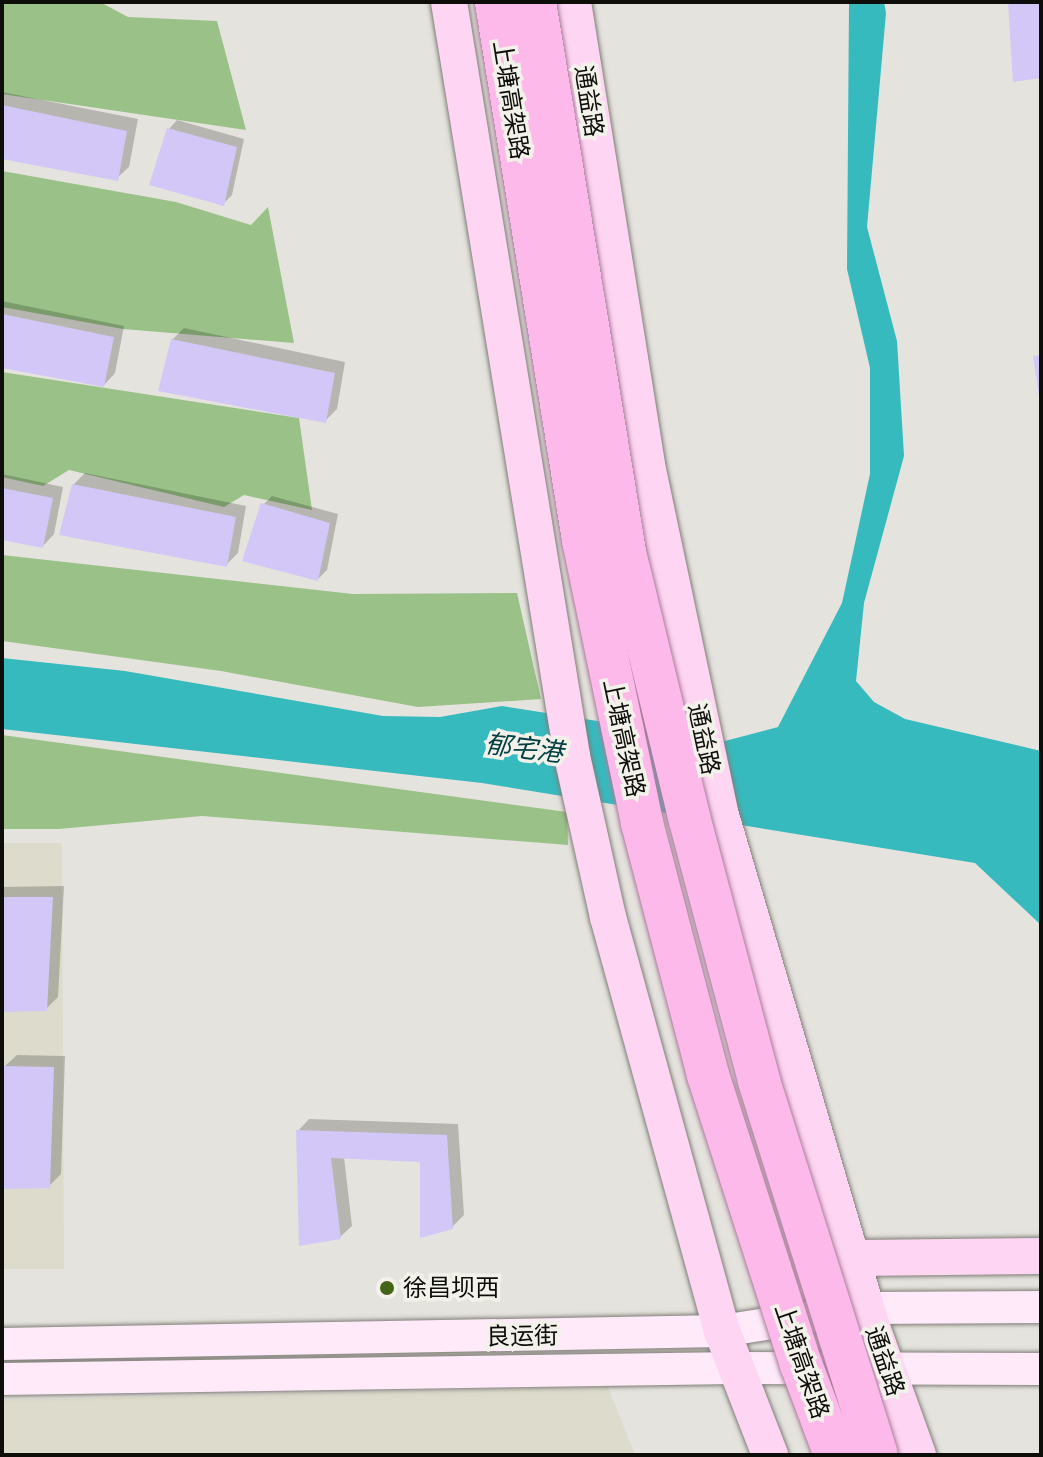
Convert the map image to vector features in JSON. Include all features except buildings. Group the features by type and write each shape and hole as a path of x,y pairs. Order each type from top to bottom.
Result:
{"highway":[{"name":"上塘高架路","path":"496,2 583,540 642,823 708,1075 801,1364 835,1455"},
{"name":"上塘高架路","path":"535,2 625,552 689,817 759,1081 877,1455"}],"main road":[{"path":"449,2 572,756 608,917 722,1331 770,1455"},
{"name":"通益路","path":"573,2 647,465 720,812 851,1258 918,1455"},
{"path":"851,1258 1041,1256"},
{"name":"良运街","path":"2,1344 722,1331 867,1308 1041,1307"},
{"name":"良运街","path":"2,1379 736,1368 1041,1369"}],"shaded area":[{"path":"2,843 62,843 64,1269 2,1269"},
{"path":"608,1387 635,1455 2,1455 2,1400"}],"green space":[{"path":"2,2 100,2 128,17 217,21 246,130 2,94"},
{"path":"2,171 176,202 251,225 268,207 294,343 123,329 2,307"},
{"path":"2,372 299,418 312,510 244,495 224,507 69,470 43,486 2,477"},
{"path":"2,555 353,594 517,593 541,699 418,707 221,671 2,641"},
{"path":"2,735 567,812 568,845 202,816 59,829 2,829"}],"water":[{"name":"郁宅港","path":"849,2 884,2 886,13 867,227 897,341 904,456 864,603 856,681 874,702 905,719 1041,751 1041,925 975,863 482,783 2,729 2,658 125,671 383,716 440,717 502,706 725,741 778,727 842,603 870,474 870,368 847,269"}],"place":[{"name":"徐昌坝西","path":"387,1288"}]}
